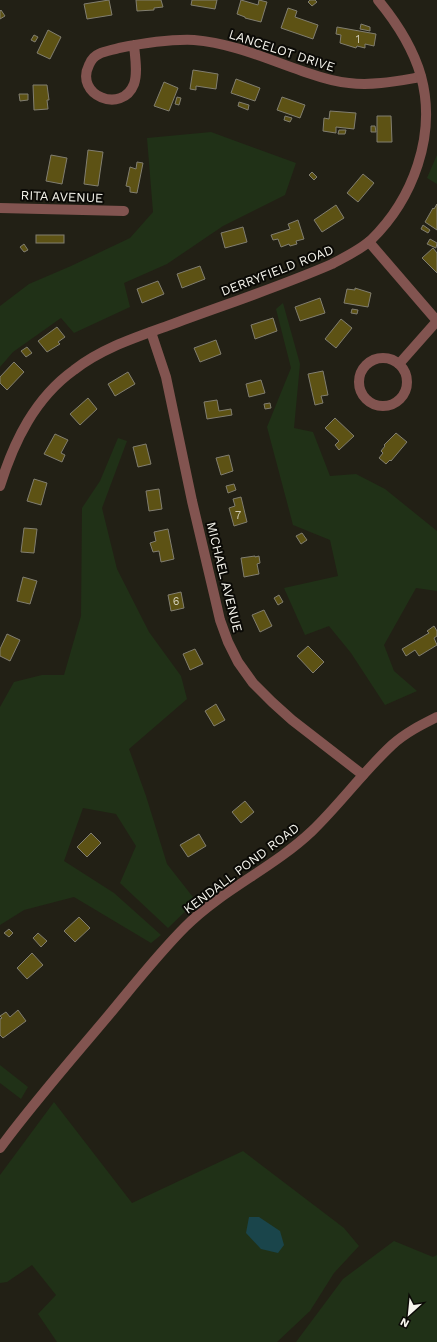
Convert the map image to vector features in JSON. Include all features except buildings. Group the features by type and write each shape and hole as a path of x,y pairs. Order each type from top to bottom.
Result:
{"street":[{"name":"DERRYFIELD ROAD","path":"0,486 10,456 26,423 46,396 73,370 87,360 125,342 319,270 344,258 369,242 388,220 411,185 417,169 426,120 426,106 421,77 407,42 397,24 378,0"},
{"name":"LANCELOT DRIVE","path":"134,45 135,76 133,86 130,90 123,96 114,100 104,99 94,94 88,85 87,70 91,60 95,56 104,52 134,45 179,40 222,44 320,77 347,83 374,84 421,77"},
{"name":"RITA AVENUE","path":"0,208 124,211"},
{"path":"369,242 437,321 399,364"},
{"name":"MICHAEL AVENUE","path":"151,332 166,377 206,563 220,620 228,642 238,662 253,683 272,702 292,720 363,775"},
{"path":"380,358 390,359 399,364 405,372 407,381 406,390 401,398 393,404 384,406 374,405 366,400 360,392 358,382 360,372 366,364 380,358"},
{"name":"KENDALL POND ROAD","path":"0,1148 24,1116 150,967 186,927 215,901 291,849 311,832 363,775 393,745 408,733 437,717"}],"green space":[{"path":"211,132 296,163 285,195 223,226 167,264 124,283 130,307 74,333 61,318 13,352 0,367 0,306 29,284 130,238 153,212 147,138"},
{"path":"437,155 437,184 427,178"},
{"path":"283,303 300,364 294,428 313,432 330,476 356,474 385,489 437,531 437,591 416,588 384,645 394,671 417,691 385,705 351,653 329,626 305,635 284,588 338,576 330,540 293,525 267,427 291,368 276,309"},
{"path":"118,438 127,441 102,508 117,569 149,632 181,676 187,699 129,749 146,796 167,864 196,901 168,928 120,883 136,846 116,814 83,808 64,861 114,893 161,935 151,943 74,897 24,910 0,925 0,707 14,682 42,675 64,675 81,616 82,508 100,481"},
{"path":"0,1065 28,1087 21,1099 0,1083"},
{"path":"54,1102 132,1203 243,1151 344,1228 359,1246 334,1273 310,1311 277,1342 57,1342 38,1314 56,1295 32,1265 7,1282 0,1283 0,1175"},
{"path":"394,1241 433,1257 437,1255 437,1342 296,1342 343,1279"}],"water":[{"path":"249,1217 259,1217 280,1231 284,1245 278,1253 261,1249 246,1233"}]}
